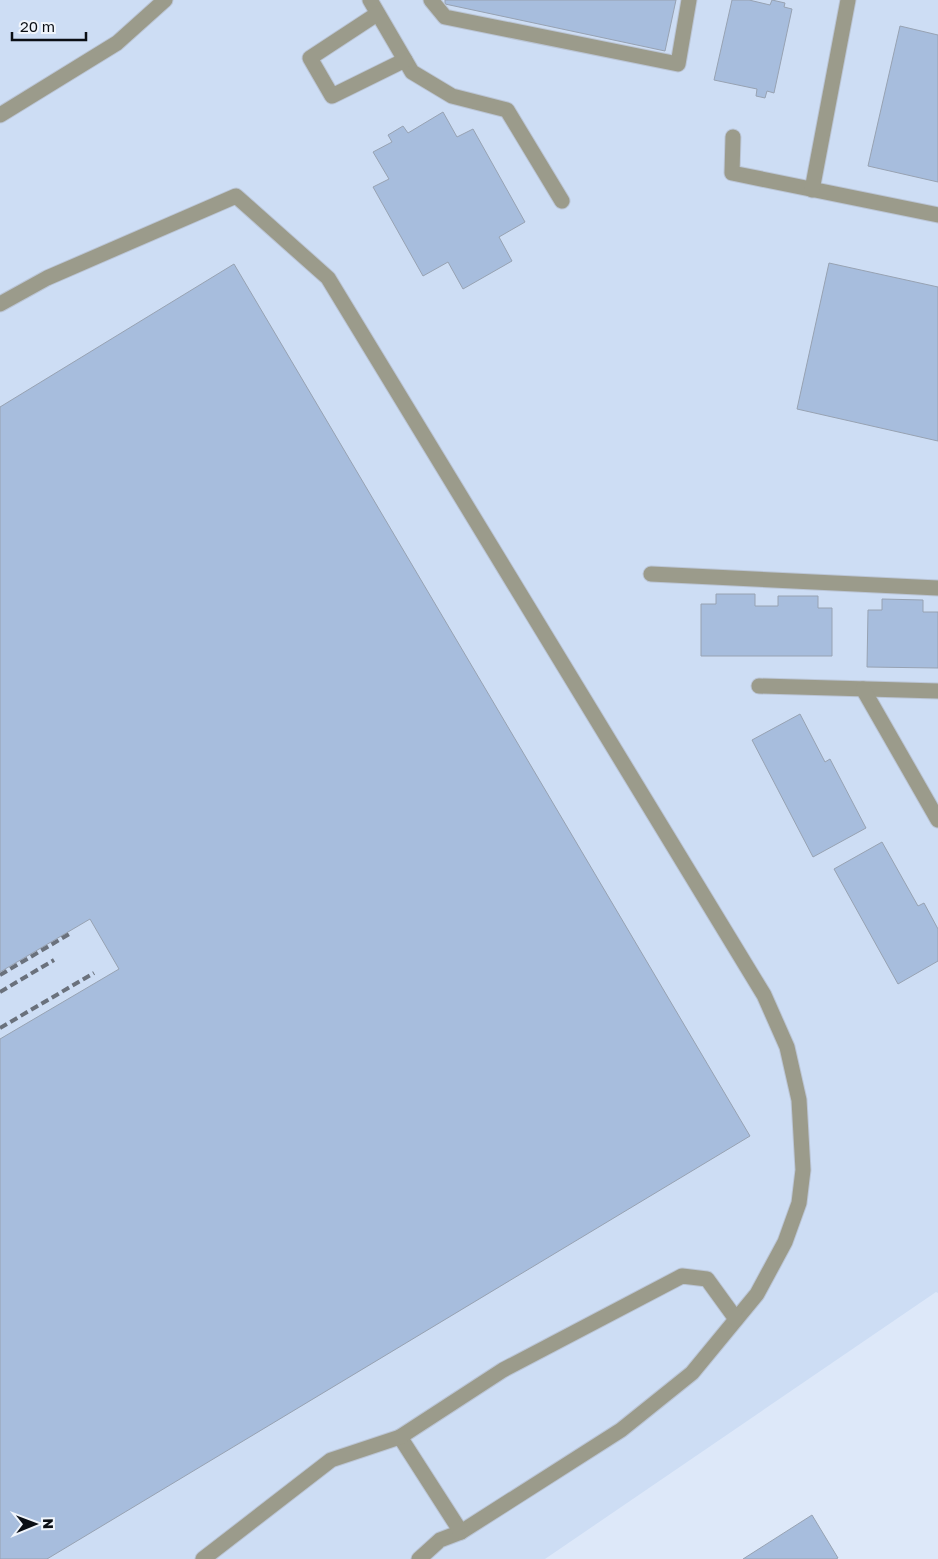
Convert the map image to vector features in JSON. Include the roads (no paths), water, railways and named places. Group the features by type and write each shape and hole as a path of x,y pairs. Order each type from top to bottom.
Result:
{"street":[{"path":"0,115 117,43 165,0"},
{"path":"370,0 412,72 452,96 507,110 562,201"},
{"path":"431,0 445,17 678,64 690,0"},
{"path":"812,190 848,0"},
{"path":"377,14 310,58 332,96 405,60"},
{"path":"733,137 732,173 938,215"},
{"path":"0,304 47,278 236,196 328,278 764,995 786,1047 799,1100 803,1170 799,1203 785,1242 757,1294 692,1373 621,1430 461,1532 440,1540 418,1559"},
{"path":"651,574 938,588"},
{"path":"759,686 938,691"},
{"path":"863,689 938,820"},
{"path":"203,1559 331,1460 400,1437 503,1370 682,1276 707,1279 736,1319"},
{"path":"400,1437 461,1532"}],"railway":[{"path":"0,975 71,933"},
{"path":"0,992 54,960"},
{"path":"0,1028 94,973"}]}
